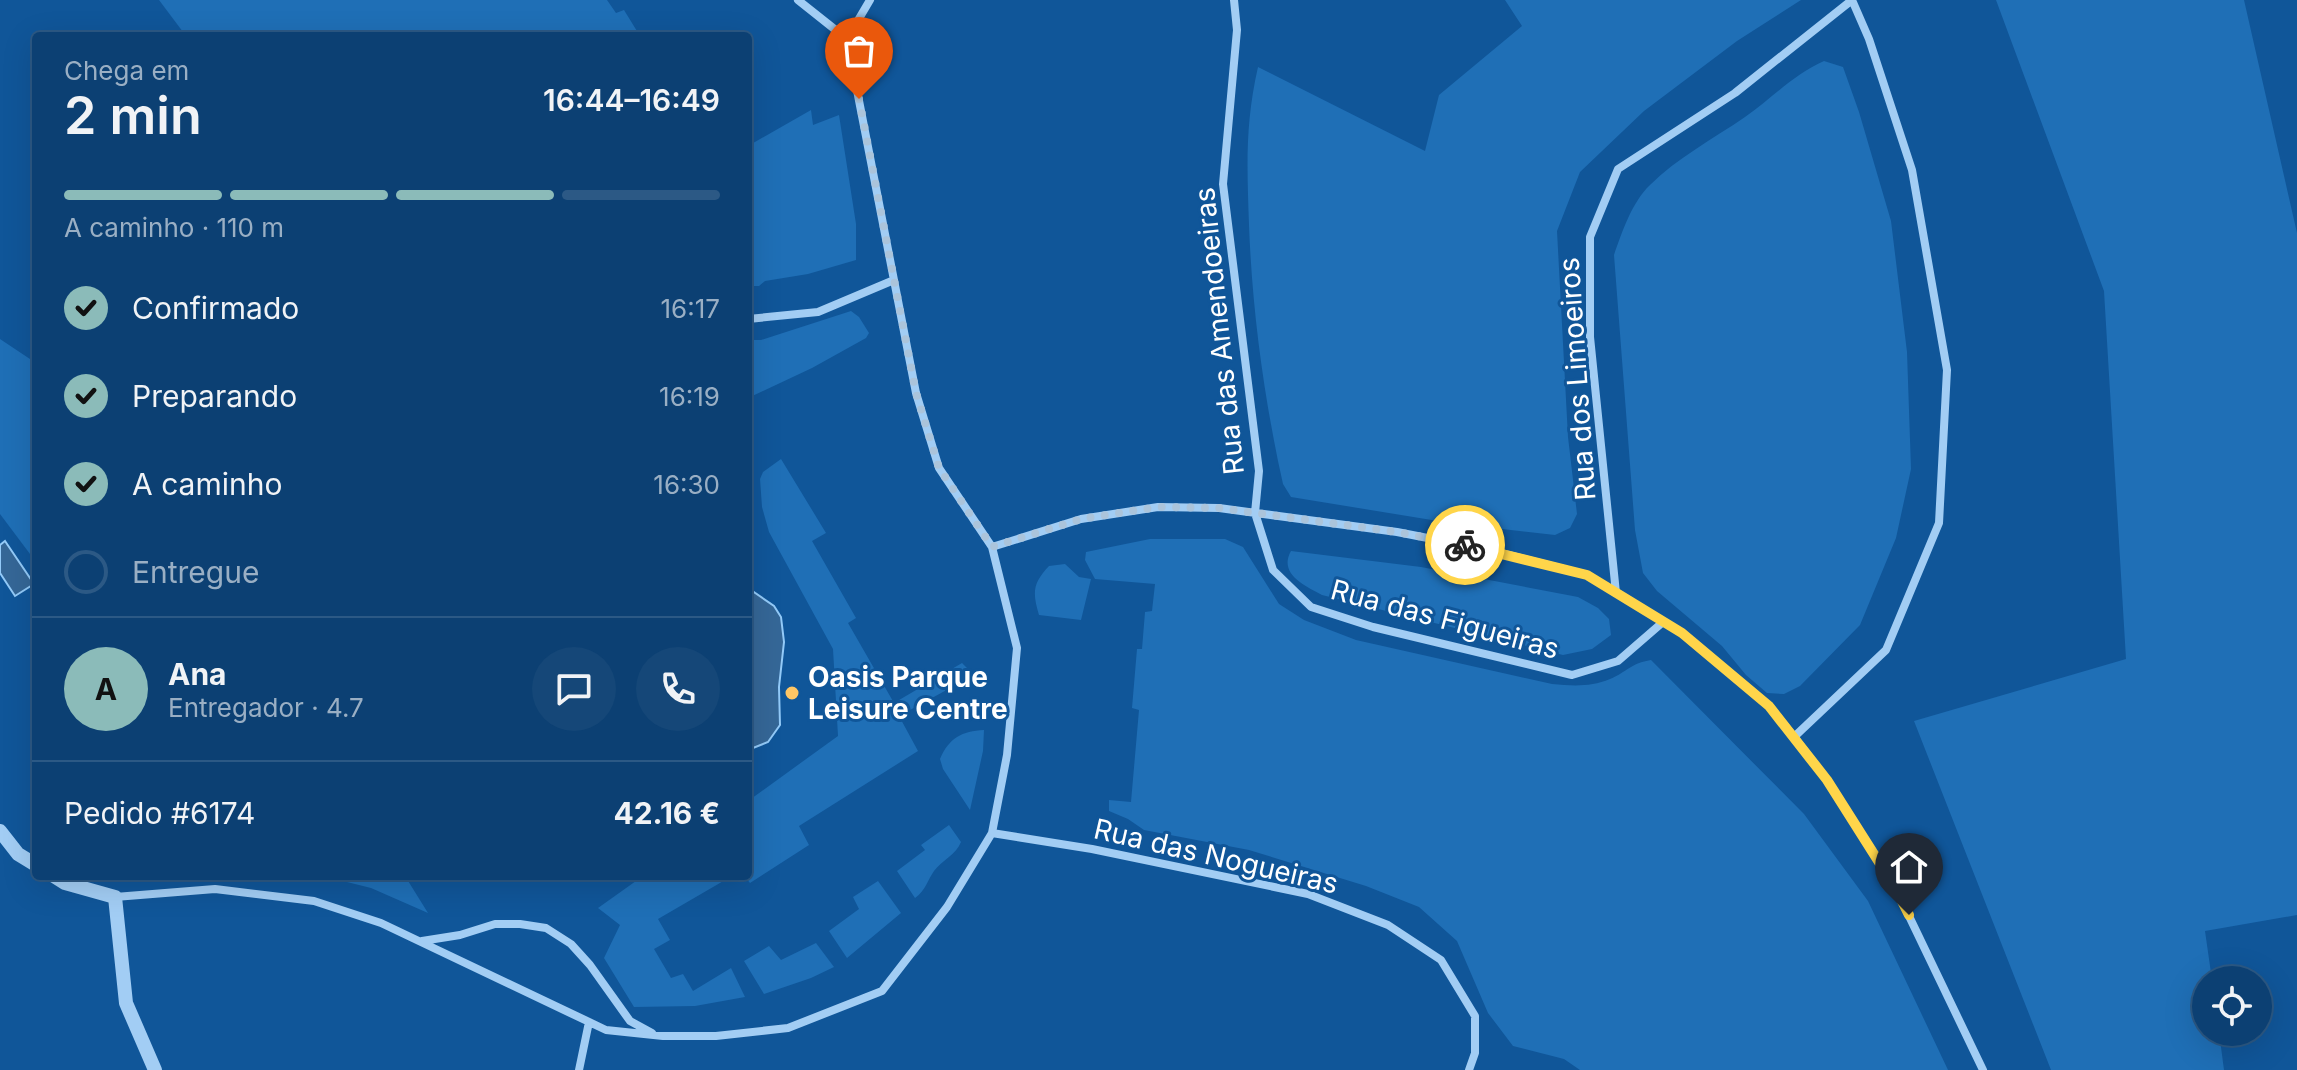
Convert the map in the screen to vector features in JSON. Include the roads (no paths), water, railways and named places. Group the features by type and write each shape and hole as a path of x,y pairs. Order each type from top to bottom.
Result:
{"street":[{"path":"60,880 115,897 215,889 314,901 381,923 422,941 606,1030 663,1036 716,1036 788,1028 882,991 947,907 992,833 1007,755 1017,648 992,547 939,468 916,393 847,39 798,0"},
{"path":"847,39 870,0"},
{"name":"Rua das Amendoeiras","path":"1234,0 1237,30 1223,184 1259,471 1255,513"},
{"path":"1794,737 1886,650 1939,523 1947,370 1912,170 1869,39 1852,0"},
{"name":"Rua dos Limoeiros","path":"1616,593 1590,337 1590,237 1618,169 1735,93 1852,0"},
{"path":"752,319 818,312 894,280"},
{"path":"992,547 1081,519 1158,507 1219,508 1397,532 1489,550 1587,575 1682,633 1769,706 1794,737 1827,780 1896,889 1983,1070"},
{"name":"Rua das Figueiras","path":"1255,513 1273,570 1301,598 1311,607 1373,627 1572,675 1618,661 1663,622"},
{"path":"0,831 18,854 32,863"},
{"name":"Rua das Nogueiras","path":"992,833 1121,854 1308,894 1388,925 1441,960 1475,1016 1475,1053 1469,1070"},
{"path":"215,880 215,889"},
{"path":"115,897 126,1003 155,1070"},
{"path":"422,941 460,935 495,924 546,928 571,944 590,965 630,1021 663,1036"},
{"path":"579,1070 589,1022"}],"place":[{"name":"Oasis Parque Leisure Centre","path":"792,693"}]}
